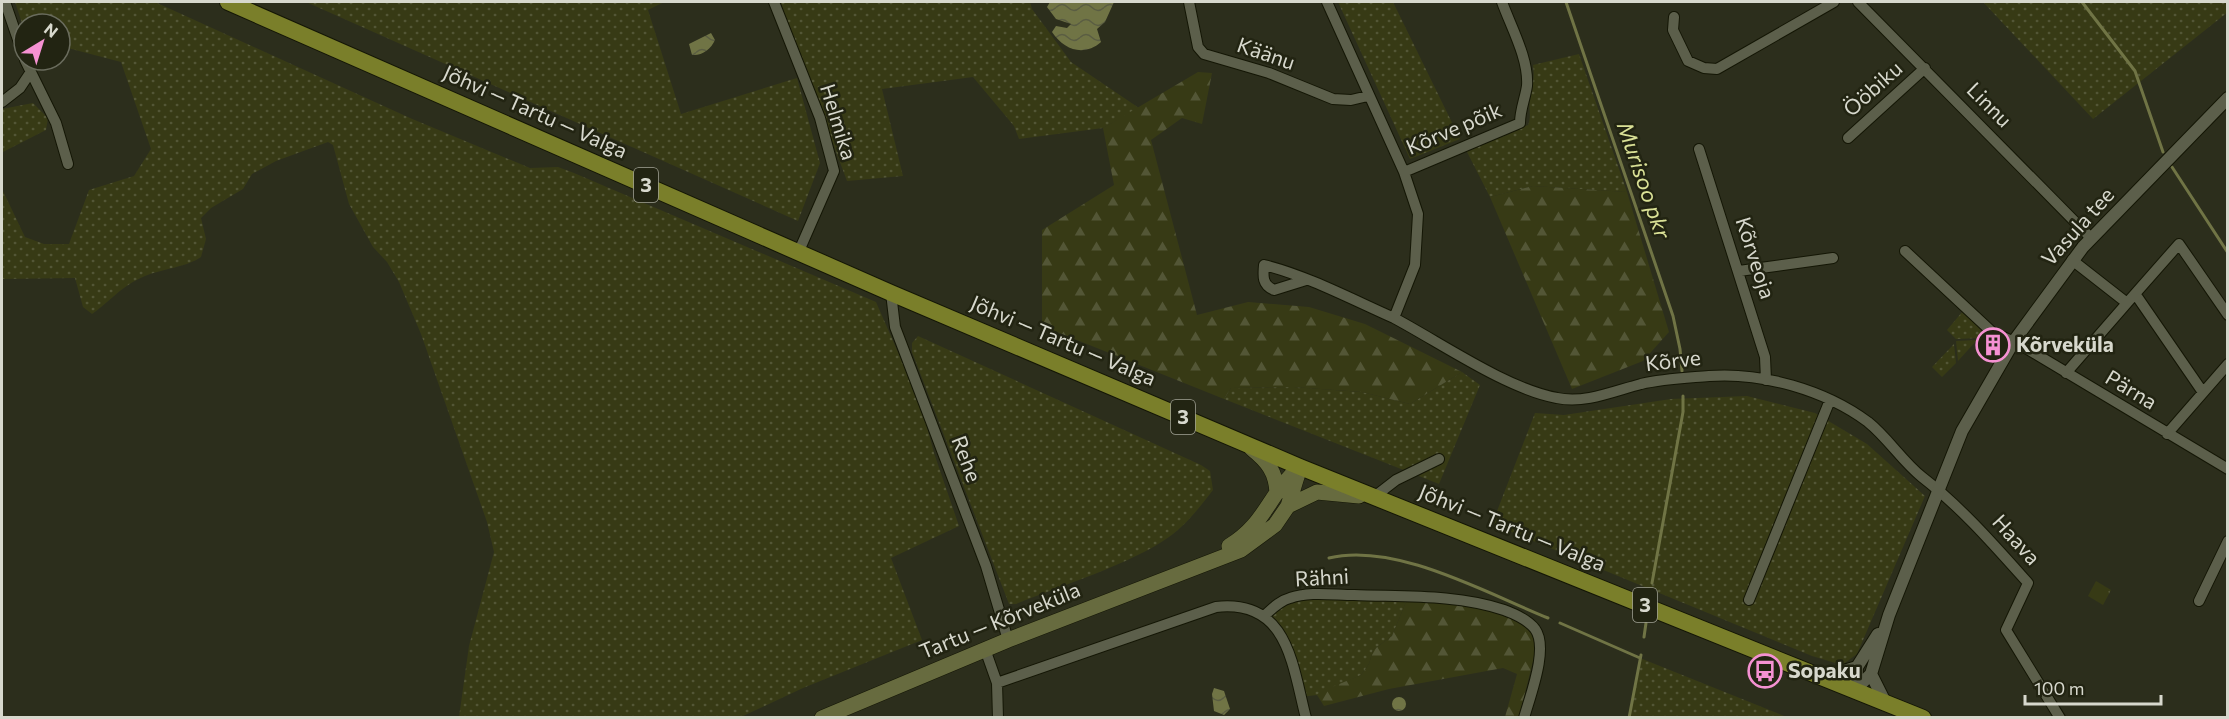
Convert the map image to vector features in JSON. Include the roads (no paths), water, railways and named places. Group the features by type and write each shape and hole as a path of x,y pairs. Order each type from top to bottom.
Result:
{"highway":[{"name":"Jõhvi — Tartu — Valga","path":"228,2 891,293 1300,467 1923,717"}],"main road":[{"path":"1245,443 1266,460 1274,472 1277,493"},
{"name":"Tartu — Kõrveküla","path":"1195,566 1244,537 1264,515 1287,477 1300,467"},
{"name":"Tartu — Kõrveküla","path":"822,717 985,649 1195,566 1222,559 1257,541 1275,525 1288,506 1300,467"},
{"path":"1288,506 1317,492 1340,492 1380,499"}],"street":[{"path":"5,2 12,22"},
{"name":"Helmika","path":"774,2 820,118 834,171 799,251"},
{"name":"Käänu","path":"1190,2 1198,47 1204,54 1269,74 1333,99 1351,100 1368,96"},
{"path":"1327,2 1404,172 1418,214 1415,265 1394,318"},
{"name":"Kõrve põik","path":"1404,172 1520,123 1520,108 1527,86 1523,57 1502,2"},
{"path":"1674,17 1673,30 1688,62 1704,68 1717,69 1834,2"},
{"name":"Linnu","path":"1858,2 2091,238"},
{"name":"Ööbiku","path":"1848,138 1925,68"},
{"path":"2,102 20,88 30,73 52,115 68,164"},
{"name":"Vasula tee","path":"1856,689 1871,674 1889,615 1940,491 1943,476 1956,443 2014,341 2072,260 2091,238 2228,98"},
{"name":"Kõrveoja","path":"1699,149 1765,357 1766,380"},
{"path":"2066,373 2179,244 2228,315"},
{"name":"Pärna","path":"1905,251 1992,332 2014,341 2228,469"},
{"path":"1739,271 1833,258"},
{"path":"2072,260 2127,303"},
{"name":"Kõrve","path":"1306,280 1274,290 1268,288 1263,279 1264,265 1306,280 1394,318 1530,393 1560,399 1592,398 1663,380 1714,376 1766,380 1830,400 1868,422 1940,491"},
{"name":"Rehe","path":"891,293 895,327 986,566 1008,640"},
{"path":"2136,295 2202,392"},
{"path":"2167,434 2228,363"},
{"path":"1749,600 1830,400"},
{"path":"1380,499 1396,480 1439,459"},
{"name":"Haava","path":"1940,491 1959,506 2028,583 2006,630 2060,717"},
{"path":"2199,601 2228,541"},
{"name":"Rähni","path":"1264,616 1280,602 1292,597 1323,594 1456,600 1503,610 1524,619 1536,630 1540,640 1541,653 1524,717"},
{"path":"997,683 1216,607 1244,608 1264,616 1278,628 1285,641 1306,717"},
{"name":"Vasula tee","path":"1856,689 1857,667 1889,615"},
{"path":"985,649 997,683 998,717"},
{"path":"1824,677 1857,667"},
{"path":"1871,674 1885,702"}],"water":[{"path":"1050,2 1114,2 1105,22 1097,29 1101,42 1095,47 1081,50 1062,43 1052,32 1056,26 1067,28 1071,24 1056,19 1047,7"},
{"path":"711,33 715,40 711,46 703,53 692,55 689,44"},
{"path":"1214,688 1224,691 1230,709 1224,715 1214,711 1212,694"},
{"path":"1396,697 1402,697 1406,704 1402,711 1396,711 1392,707 1392,701"}],"waterway":[{"name":"Murisoo pkr","path":"1566,2 1673,316 1682,371"},
{"path":"2082,2 2135,71 2163,152"},
{"path":"2172,167 2228,253"},
{"name":"Murisoo pkr","path":"1652,583 1683,412 1683,396"},
{"path":"1329,558 1355,555 1383,557 1411,563 1469,584 1548,618"},
{"path":"1560,623 1640,658"},
{"name":"Murisoo pkr","path":"1644,637 1646,623"},
{"name":"Murisoo pkr","path":"1629,718 1641,655"}],"place":[{"name":"Kõrveküla","path":"1993,345"},
{"name":"Sopaku","path":"1765,671"}]}
